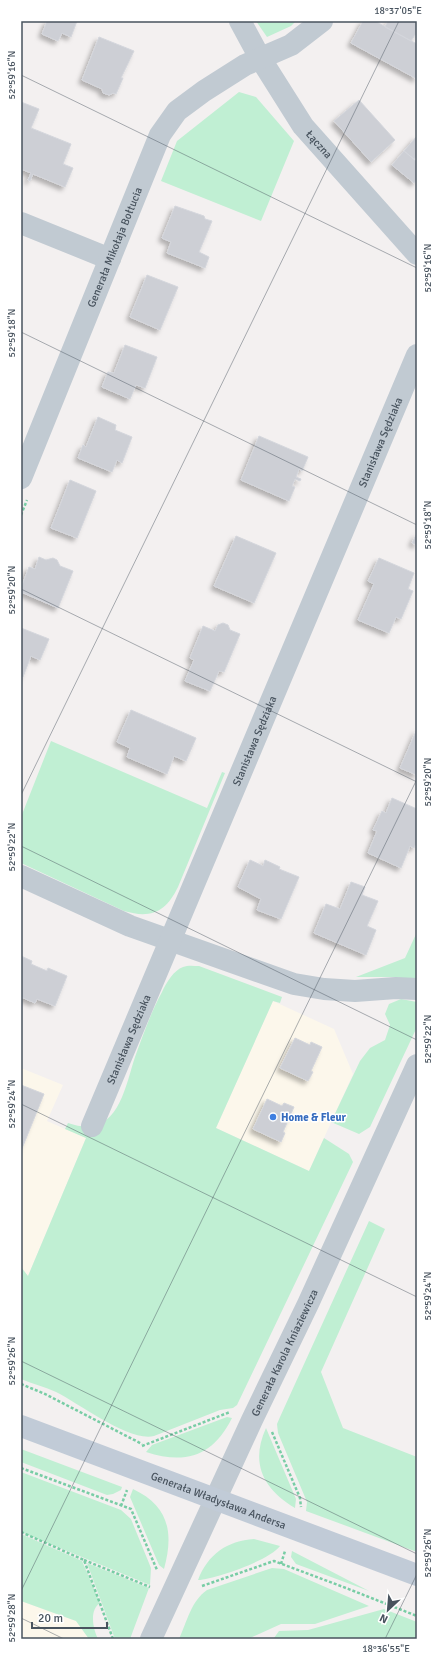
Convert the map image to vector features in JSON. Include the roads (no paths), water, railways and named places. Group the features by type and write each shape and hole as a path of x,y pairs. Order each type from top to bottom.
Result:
{"main road":[{"name":"Generała Władysława Andersa","path":"21,1426 417,1575"}],"street":[{"name":"Łączna","path":"240,21 260,58 303,126 417,254"},
{"name":"Generała Mikołaja Bołtucia","path":"21,478 153,150 168,123 177,112 229,73 291,45 322,21"},
{"path":"21,223 110,259"},
{"name":"Stanisława Sędziaka","path":"92,1126 417,355"},
{"path":"21,876 130,926 281,980 309,987 355,992 396,988 417,989"},
{"name":"Generała Karola Kniaziewicza","path":"151,1639 215,1499 308,1304 417,1065"}],"place":[{"name":"Home & Fleur","path":"273,1117"}]}
